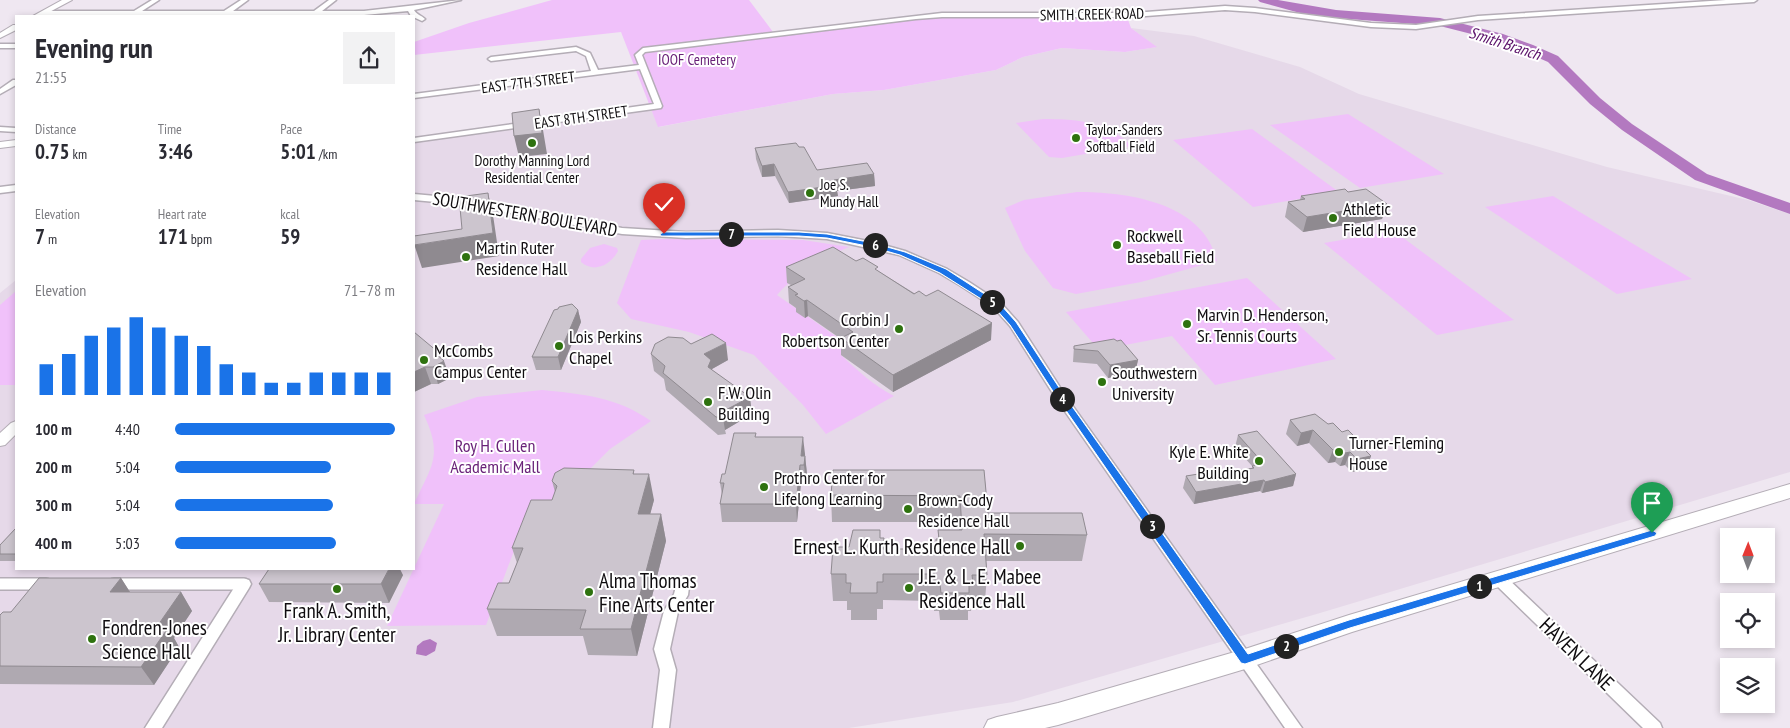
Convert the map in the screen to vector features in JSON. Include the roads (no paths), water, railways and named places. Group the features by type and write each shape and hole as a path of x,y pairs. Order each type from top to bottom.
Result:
{"main road":[{"path":"997,728 1061,721 1349,624 1790,491"}],"street":[{"path":"41,14 68,0"},
{"path":"132,14 156,0"},
{"path":"223,15 245,0"},
{"path":"314,15 334,0"},
{"path":"410,8 446,0"},
{"path":"41,14 314,15 372,13 458,0"},
{"name":"SMITH CREEK ROAD","path":"642,68 638,53 649,48 942,15 1133,15 1225,8 1372,25 1416,28 1478,18 1754,0"},
{"path":"410,8 414,15"},
{"path":"415,16 422,19"},
{"path":"0,36 15,28"},
{"path":"0,46 15,46"},
{"path":"491,59 576,50 585,51 589,54 595,73"},
{"name":"EAST 7TH STREET","path":"415,96 642,68"},
{"name":"EAST 8TH STREET","path":"415,140 658,106 642,68"},
{"path":"0,84 15,84"},
{"path":"0,92 15,84"},
{"path":"0,129 15,130"},
{"path":"0,145 15,143"},
{"path":"0,190 15,188"},
{"name":"SOUTHWESTERN BOULEVARD","path":"415,197 476,203 622,231 686,235 778,233 827,236 902,253 943,271 997,305 1014,324 1061,397 1294,728"},
{"path":"0,442 15,427"},
{"name":"HAVEN LANE","path":"1500,580 1654,728"},
{"path":"0,584 59,584"},
{"path":"105,584 244,584"},
{"path":"153,728 244,584"},
{"path":"660,728 667,690 668,670 662,649 671,611 680,595 682,587"}],"waterway":[{"name":"Smith Branch","path":"1264,0 1300,9 1336,14 1440,22 1499,37 1528,48 1553,59 1595,101 1627,127 1701,177 1790,209"}],"place":[{"name":"Taylor-Sanders Softball Field","path":"1076,138"},
{"name":"Dorothy Manning Lord Residential Center","path":"532,143"},
{"name":"Joe S. Mundy Hall","path":"810,193"},
{"name":"Athletic Field House","path":"1333,218"},
{"name":"Rockwell Baseball Field","path":"1117,245"},
{"name":"Martin Ruter Residence Hall","path":"466,257"},
{"name":"Marvin D. Henderson, Sr. Tennis Courts","path":"1187,324"},
{"name":"Corbin J Robertson Center","path":"899,329"},
{"name":"Lois Perkins Chapel","path":"559,346"},
{"name":"McCombs Campus Center","path":"424,360"},
{"name":"Southwestern University","path":"1102,382"},
{"name":"F.W. Olin Building","path":"708,402"},
{"name":"Turner-Fleming House","path":"1339,452"},
{"name":"Kyle E. White Building","path":"1259,461"},
{"name":"Prothro Center for Lifelong Learning","path":"764,487"},
{"name":"Brown-Cody Residence Hall","path":"908,509"},
{"name":"Ernest L. Kurth Residence Hall","path":"1020,546"},
{"name":"J.E. & L. E. Mabee Residence Hall","path":"909,588"},
{"name":"Frank A. Smith, Jr. Library Center","path":"337,589"},
{"name":"Alma Thomas Fine Arts Center","path":"589,592"},
{"name":"Fondren-Jones Science Hall","path":"92,639"}],"park label":[{"name":"IOOF Cemetery","path":"697,59"},
{"name":"Roy H. Cullen Academic Mall","path":"495,455"}]}
